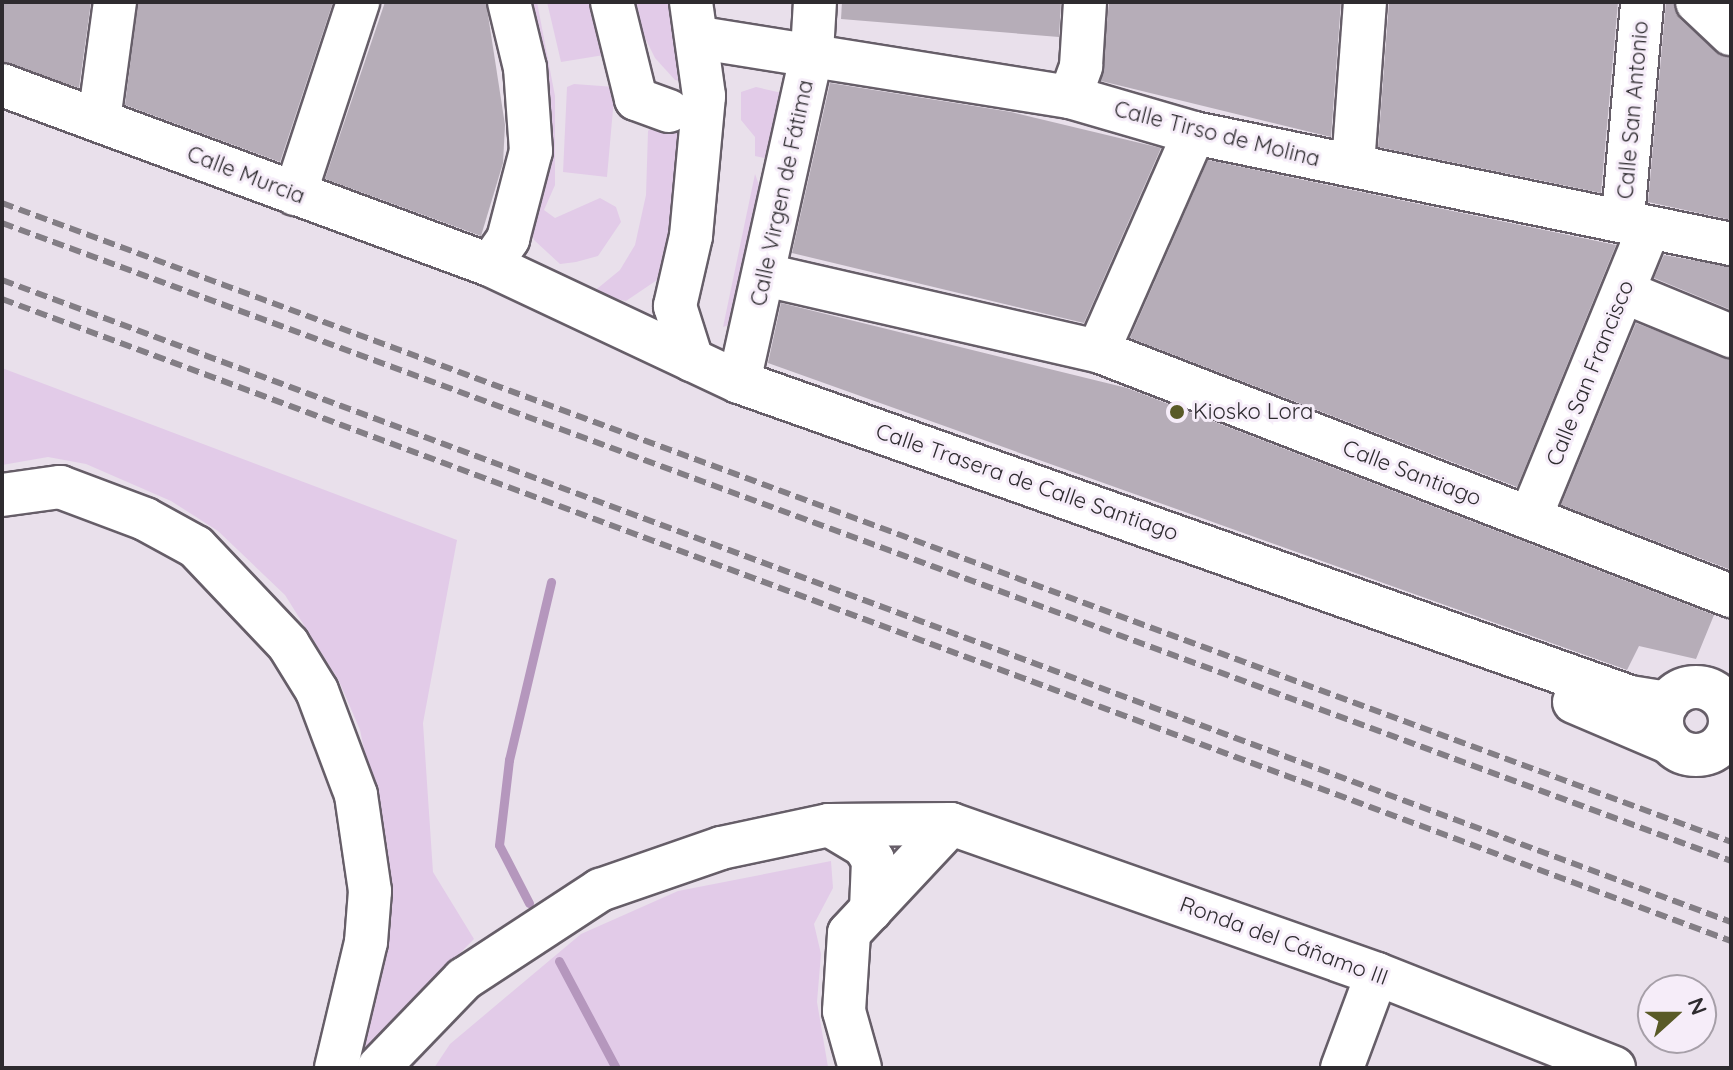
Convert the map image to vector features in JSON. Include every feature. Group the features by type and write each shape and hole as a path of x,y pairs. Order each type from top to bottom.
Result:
{"street":[{"path":"99,120 115,2"},
{"path":"295,194 358,2"},
{"path":"499,252 531,151 525,68 509,2"},
{"path":"612,2 636,99 669,111"},
{"name":"Calle Virgen de Fátima","path":"739,382 812,52 815,2"},
{"path":"1070,97 1081,66 1085,2"},
{"path":"1353,165 1365,2"},
{"name":"Calle San Antonio","path":"1636,223 1642,2"},
{"path":"1697,2 1731,34"},
{"path":"692,360 675,306 694,208 704,96 696,20"},
{"name":"Calle Tirso de Molina","path":"696,20 812,52 1070,97 1194,133 1731,244"},
{"name":"Calle Murcia","path":"2,85 295,194 499,252 566,301 624,328"},
{"path":"1098,351 1194,133"},
{"name":"Calle San Francisco","path":"1530,518 1624,292 1636,223"},
{"path":"624,328 657,304 679,273"},
{"name":"Calle Santiago","path":"765,275 1098,351 1731,596"},
{"path":"1624,292 1731,336"},
{"name":"Calle Trasera de Calle Santiago","path":"624,328 739,382 1711,718"},
{"path":"2,495 60,487 145,519 196,547 288,644 317,691 356,795 370,891 366,942 336,1068"},
{"path":"860,1068 844,1011 849,933 951,824"},
{"name":"Ronda del Cáñamo III","path":"378,1068 464,979 600,890 721,848 829,825 951,824 1377,974 1614,1068"},
{"path":"829,825 864,846 873,860 871,910"},
{"path":"1342,1068 1377,974"}],"shaded area":[{"path":"524,2 537,2 555,96 555,185 544,210 555,218 600,198 616,207 621,222 598,256 576,262 560,264 534,240 530,226"},
{"path":"547,2 596,2 604,55 561,62"},
{"path":"627,2 675,2 690,83 675,80 655,58"},
{"path":"574,84 615,87 607,177 563,172 567,87"},
{"path":"756,87 782,93 769,159 755,156 755,137 741,120 741,92"},
{"path":"655,123 693,126 660,278 626,301 592,293 620,270 635,245 646,195 648,131"},
{"path":"755,174 762,193 737,322 723,327"},
{"path":"2,368 457,540 423,723 433,872 474,939 355,1060 379,823 360,730 339,681 285,595 218,531 171,501 86,464 48,457 2,465"},
{"path":"831,861 833,888 814,924 821,954 817,1002 828,1067 844,1068 434,1068 450,1044 581,934 678,891"}],"building":[{"path":"2,2 91,2 79,88 2,62"},
{"path":"138,2 333,2 280,162 125,105"},
{"path":"385,2 486,2 505,125 503,163 481,236 325,179"},
{"path":"842,2 1061,2 1059,37 841,19"},
{"path":"1109,2 1341,2 1331,137 1101,81"},
{"path":"1389,2 1618,2 1601,193 1378,147"},
{"path":"1666,2 1674,2 1680,19 1715,51 1731,57 1731,220 1648,202"},
{"path":"830,83 1011,112 1161,148 1084,323 792,253"},
{"path":"1208,160 1616,245 1517,487 1130,338"},
{"path":"1664,255 1731,267 1731,310 1654,278"},
{"path":"781,303 1127,388 1714,615 1696,659 1639,646 1627,670 768,363"},
{"path":"1636,323 1731,359 1731,570 1561,505"}],"waterway":[{"path":"529,903 499,845 509,760 551,582"},
{"path":"559,961 616,1068"}],"railway":[{"path":"2,203 1731,842"},
{"path":"2,223 1731,861"},
{"path":"2,280 1731,922"},
{"path":"2,299 1731,941"}],"place":[{"name":"Kiosko Lora","path":"1177,412"}]}
